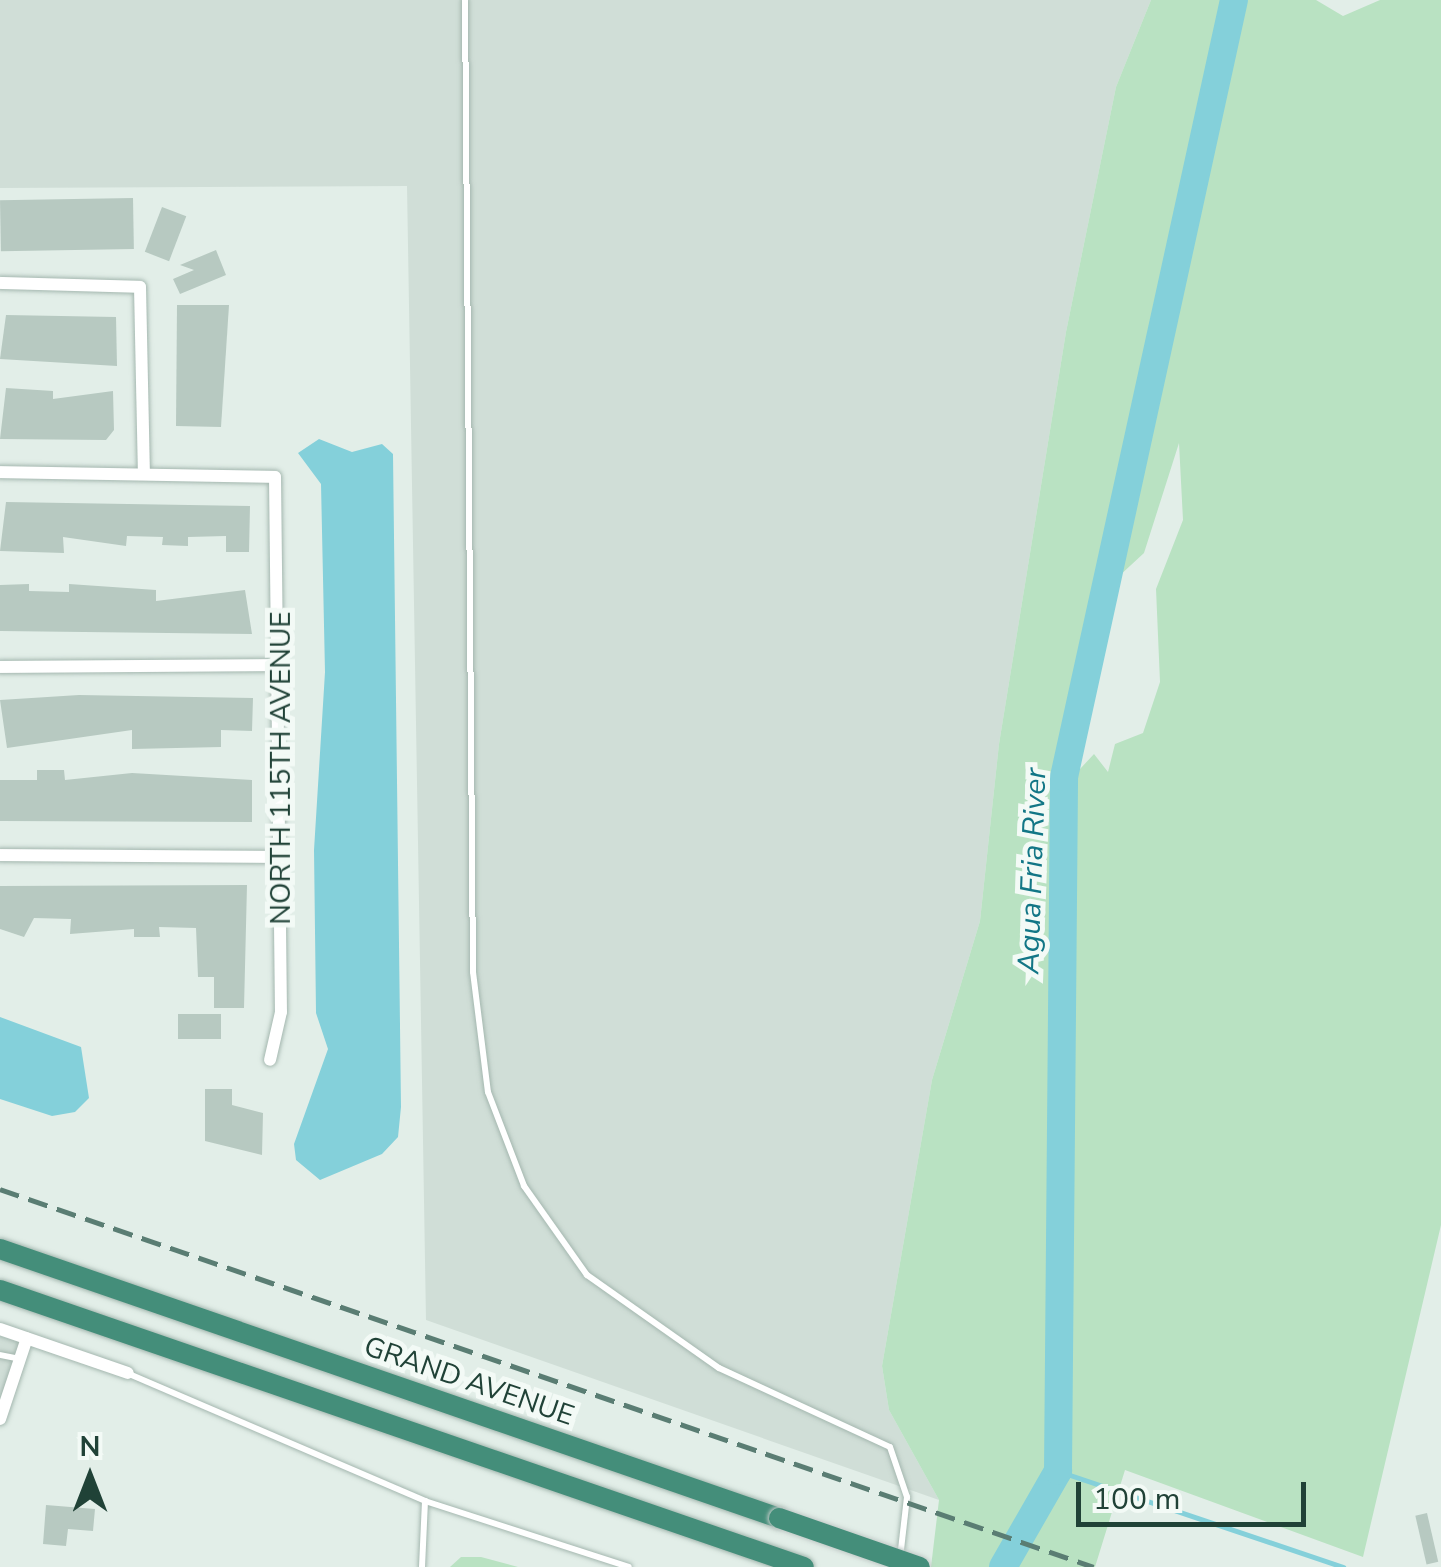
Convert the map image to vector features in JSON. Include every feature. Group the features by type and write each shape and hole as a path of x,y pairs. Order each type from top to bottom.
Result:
{"highway":[{"name":"GRAND AVENUE","path":"0,1250 920,1567"},
{"path":"0,1290 804,1567"}],"street":[{"path":"0,283 140,288 144,472 0,472"},
{"name":"NORTH 115TH AVENUE","path":"144,472 275,477 281,1012 270,1060"},
{"path":"0,668 280,666"},
{"path":"0,855 281,856"},
{"path":"0,1329 128,1373"},
{"path":"0,1419 27,1338"}],"lane":[{"path":"464,0 474,972 488,1092 524,1186 588,1275 719,1368 890,1447 907,1497 898,1567"},
{"path":"0,1355 21,1359"},
{"path":"128,1373 425,1501 629,1567"},
{"path":"422,1567 425,1501"}],"shaded area":[{"path":"0,0 1151,0 1116,87 1066,332 999,744 980,921 932,1080 882,1366 889,1410 939,1500 426,1320 407,186 0,188"},
{"path":"0,1336 21,1343 0,1399"}],"green space":[{"path":"1151,0 1316,0 1343,16 1380,0 1441,0 1441,1225 1363,1557 1125,1470 1095,1567 931,1567 939,1500 889,1410 882,1366 932,1080 980,921 999,744 1066,332 1116,87","holes":["1179,443 1183,520 1156,589 1160,682 1143,733 1115,744 1108,772 1094,754 1080,769 1060,765 1091,602 1144,553"]},
{"path":"461,1557 481,1557 518,1567 450,1567"}],"water":[{"path":"319,439 352,452 382,444 393,454 401,1107 398,1137 382,1154 320,1180 296,1160 294,1144 328,1049 316,1013 314,850 325,672 321,484 298,453"},
{"path":"0,1017 81,1047 89,1098 75,1112 52,1116 0,1099"}],"building":[{"path":"133,198 134,249 1,251 0,200"},
{"path":"162,207 186,216 169,261 145,252"},
{"path":"216,250 226,275 180,294 173,279 194,270 180,265"},
{"path":"177,305 229,305 221,427 176,426"},
{"path":"6,315 116,317 117,366 0,359"},
{"path":"6,388 53,391 53,399 113,391 114,430 106,440 0,439"},
{"path":"6,502 250,506 249,552 226,552 226,536 188,537 188,546 162,545 163,537 127,536 126,546 63,537 64,553 0,551"},
{"path":"29,584 29,591 69,592 69,584 156,590 156,601 245,590 252,634 0,631 0,585"},
{"path":"79,695 253,698 252,731 221,730 221,747 132,749 132,730 7,748 0,700"},
{"path":"37,770 64,770 65,780 132,773 252,780 252,822 0,821 0,780 37,780"},
{"path":"247,885 244,1008 214,1008 214,977 198,977 196,928 159,927 160,937 134,937 134,929 70,934 71,919 34,918 24,937 0,929 0,886"},
{"path":"178,1014 221,1014 221,1039 178,1039"},
{"path":"205,1089 232,1089 232,1105 263,1113 262,1155 205,1141"},
{"path":"46,1505 95,1509 93,1531 68,1529 66,1546 43,1544"},
{"path":"1427,1513 1438,1562 1427,1564 1415,1516"}],"waterway":[{"name":"Agua Fria River","path":"1003,1567 1058,1471 1064,777 1234,0"},
{"path":"1058,1471 1343,1567"}],"railway":[{"path":"0,1189 1094,1567"}]}
